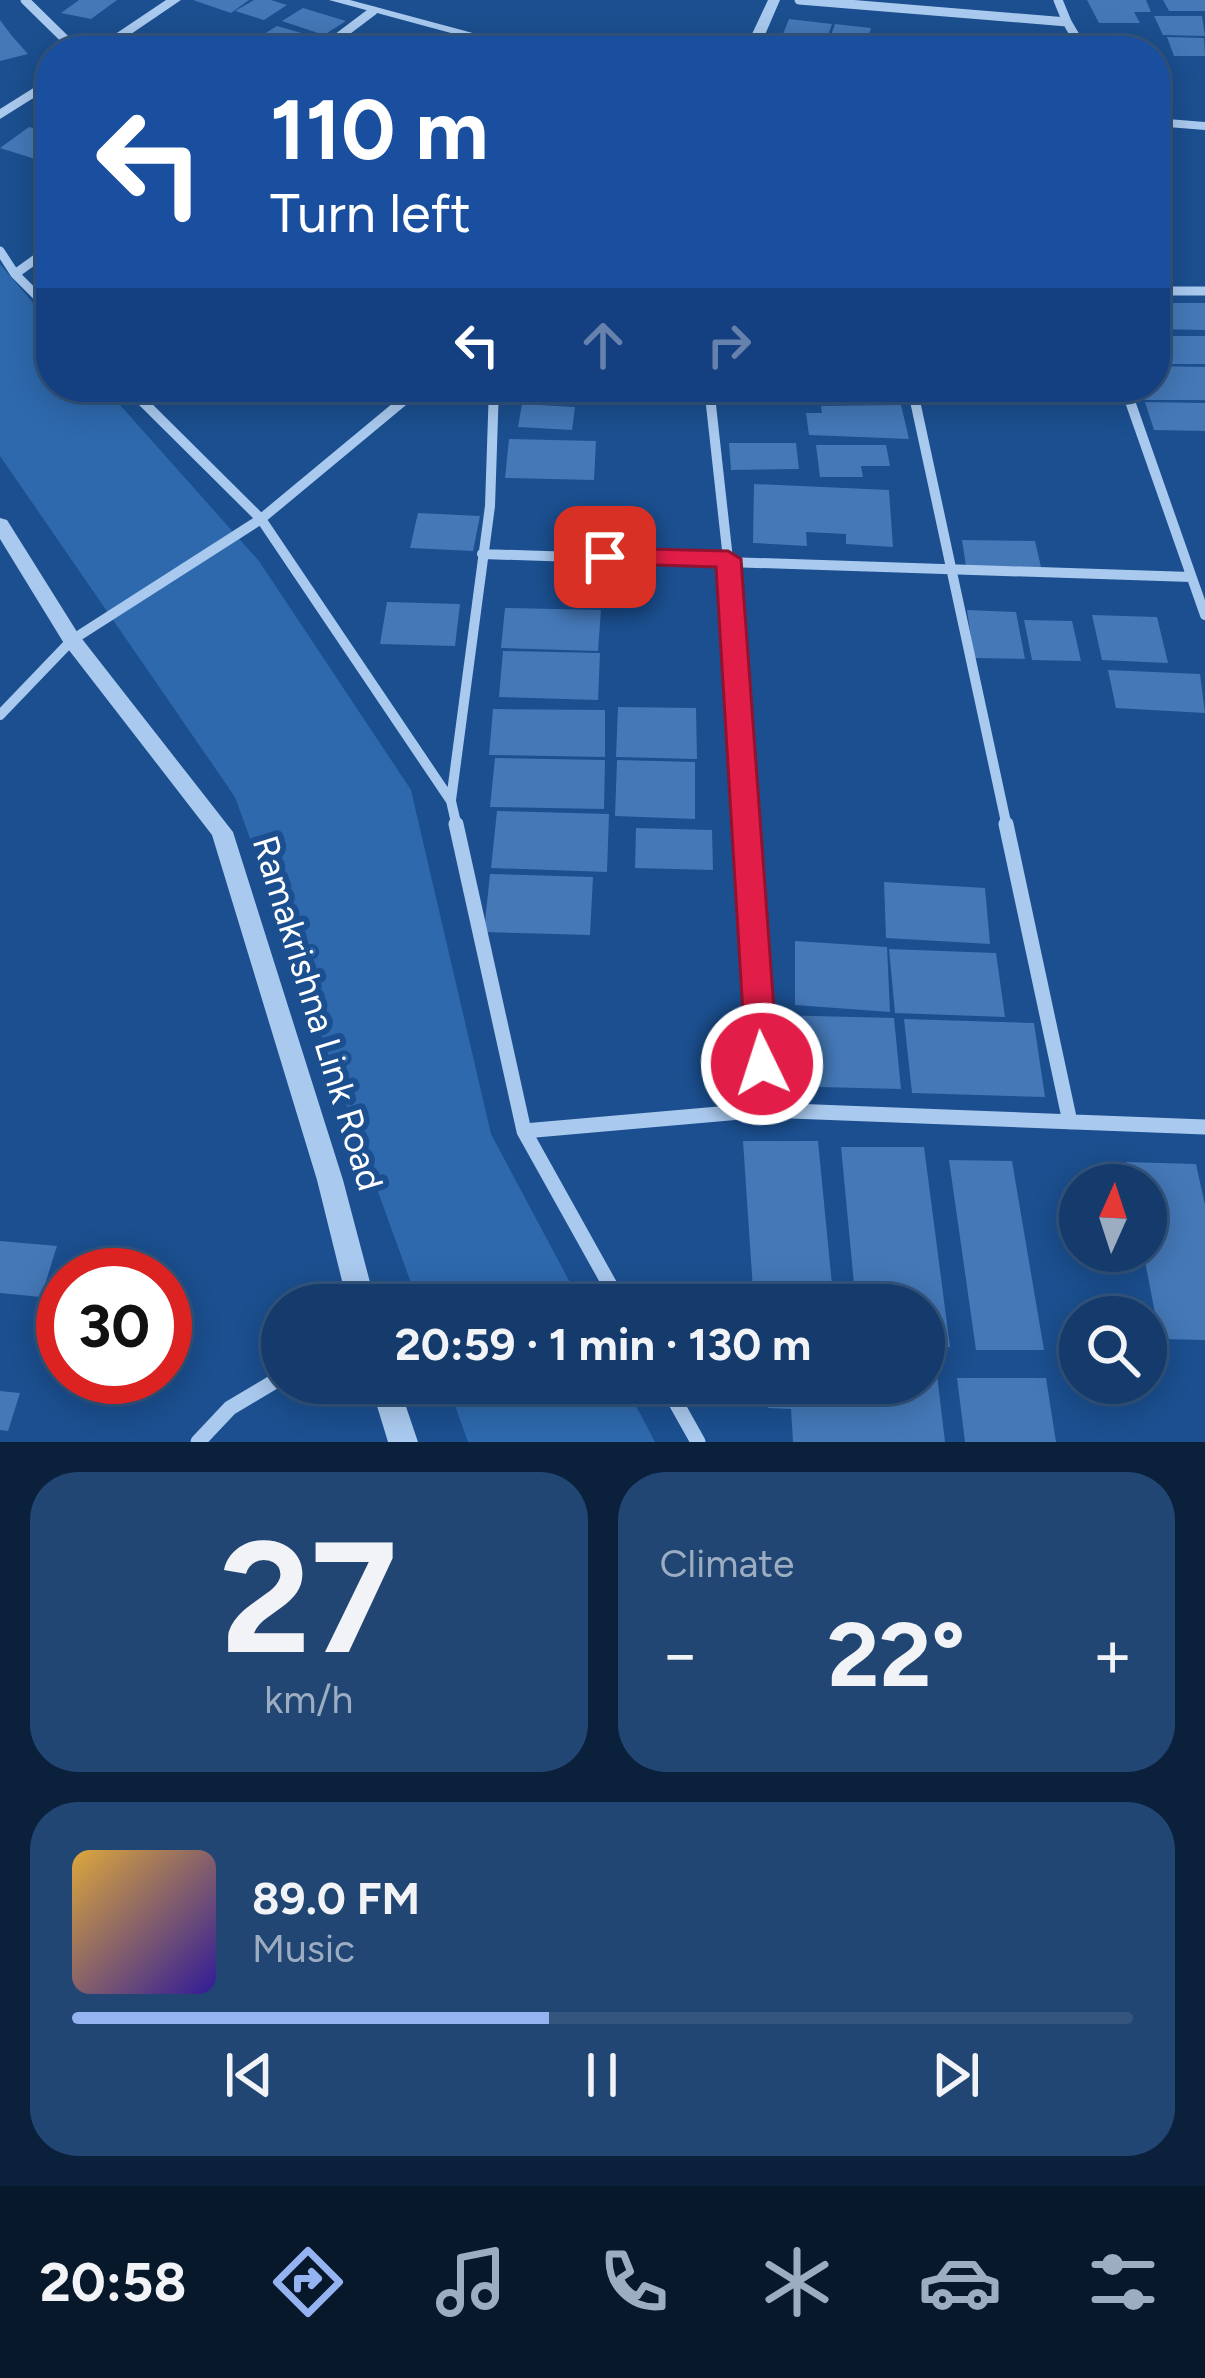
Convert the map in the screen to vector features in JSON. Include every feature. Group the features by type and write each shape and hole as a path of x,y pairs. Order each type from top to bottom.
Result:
{"street":[{"path":"26,0 61,36"},
{"path":"120,36 175,0"},
{"path":"335,0 473,36"},
{"path":"758,36 774,0"},
{"path":"799,0 1067,22"},
{"path":"1058,0 1075,36"},
{"path":"340,36 373,11"},
{"path":"0,115 36,91"},
{"path":"1170,123 1205,126"},
{"path":"0,251 36,295"},
{"path":"15,274 36,259"},
{"path":"1170,291 1205,291"},
{"path":"143,402 261,519 451,801"},
{"path":"0,715 72,640 261,519 402,402"},
{"path":"493,402 490,506 451,801 524,1131 609,1284"},
{"path":"711,402 728,559 765,1110"},
{"path":"915,402 1070,1122"},
{"path":"1130,402 1205,615"},
{"name":"Ramakrishna Link Road","path":"0,524 72,640 222,832 330,1180 357,1284"},
{"path":"482,554 728,559 950,574 1191,577"},
{"path":"524,1131 765,1110 1205,1127"},
{"path":"198,1442 230,1408 261,1390"},
{"path":"391,1404 403,1442"},
{"path":"677,1404 698,1442"}],"shaded area":[{"path":"0,264 36,306 36,402 117,402 259,561 411,790 491,1134 571,1284 411,1284 235,797 0,456"},
{"path":"454,1404 635,1404 655,1442 468,1442"}],"building":[{"path":"79,0 117,0 91,19 61,13"},
{"path":"193,0 249,0 231,13"},
{"path":"254,0 287,5 264,20 235,11"},
{"path":"1087,0 1146,0 1151,12 1134,12 1140,23 1099,23"},
{"path":"1163,0 1205,0 1205,11 1169,11"},
{"path":"303,8 346,21 324,35 282,21"},
{"path":"1154,16 1202,16 1205,36 1163,35"},
{"path":"789,19 832,24 828,36 782,36"},
{"path":"0,20 12,36 28,54 0,61"},
{"path":"835,24 871,28 869,36 831,36"},
{"path":"277,26 312,36 261,36"},
{"path":"1170,37 1204,38 1205,56 1174,56"},
{"path":"29,127 36,129 36,159 0,148"},
{"path":"1170,303 1205,303 1205,330 1170,329"},
{"path":"1170,336 1205,336 1205,364 1170,364"},
{"path":"1170,366 1205,367 1205,400 1170,400"},
{"path":"1145,402 1205,403 1205,431 1154,430"},
{"path":"522,404 575,407 572,430 518,427"},
{"path":"901,405 909,439 809,435 806,413 822,413 821,406"},
{"path":"509,439 596,441 594,480 505,478"},
{"path":"729,443 796,443 799,469 731,470"},
{"path":"816,445 886,445 890,466 861,466 863,477 820,477"},
{"path":"754,484 889,490 893,547 846,544 846,534 806,532 807,546 753,543"},
{"path":"418,513 480,516 473,551 410,548"},
{"path":"962,540 1035,541 1041,567 966,566"},
{"path":"387,602 460,604 455,646 380,644"},
{"path":"505,608 601,610 598,651 501,648"},
{"path":"967,610 1016,612 1025,659 974,658"},
{"path":"1092,615 1157,617 1168,663 1102,660"},
{"path":"1024,620 1072,621 1081,661 1032,660"},
{"path":"503,651 600,653 598,700 499,697"},
{"path":"1108,670 1200,674 1205,713 1116,708"},
{"path":"618,707 696,708 697,759 616,757"},
{"path":"493,709 605,710 605,757 489,755"},
{"path":"495,758 605,760 604,809 490,807"},
{"path":"617,760 695,762 695,819 615,816"},
{"path":"497,811 609,814 607,872 491,868"},
{"path":"636,828 712,830 713,870 635,868"},
{"path":"490,874 593,877 590,935 484,932"},
{"path":"884,882 985,888 990,944 886,938"},
{"path":"795,941 887,947 890,1012 795,1005"},
{"path":"889,949 996,953 1005,1017 895,1013"},
{"path":"774,1015 894,1018 901,1089 778,1086"},
{"path":"904,1019 1034,1023 1045,1097 912,1093"},
{"path":"743,1141 818,1141 832,1284 753,1284"},
{"path":"841,1147 924,1147 942,1284 854,1284"},
{"path":"949,1160 1012,1161 1044,1350 976,1350"},
{"path":"1126,1162 1196,1164 1205,1205 1205,1340 1167,1339 1167,1296 1152,1296 1147,1272 1167,1272 1167,1164"},
{"path":"0,1241 57,1246 36,1248 36,1297 0,1293"},
{"path":"945,1309 950,1347 945,1347"},
{"path":"957,1378 1046,1378 1056,1442 965,1442"},
{"path":"0,1391 20,1393 8,1431 0,1430"},
{"path":"768,1404 940,1404 945,1442 793,1442 791,1409 768,1408"}],"route":[{"path":"605,557 728,559 762,1064"}]}
